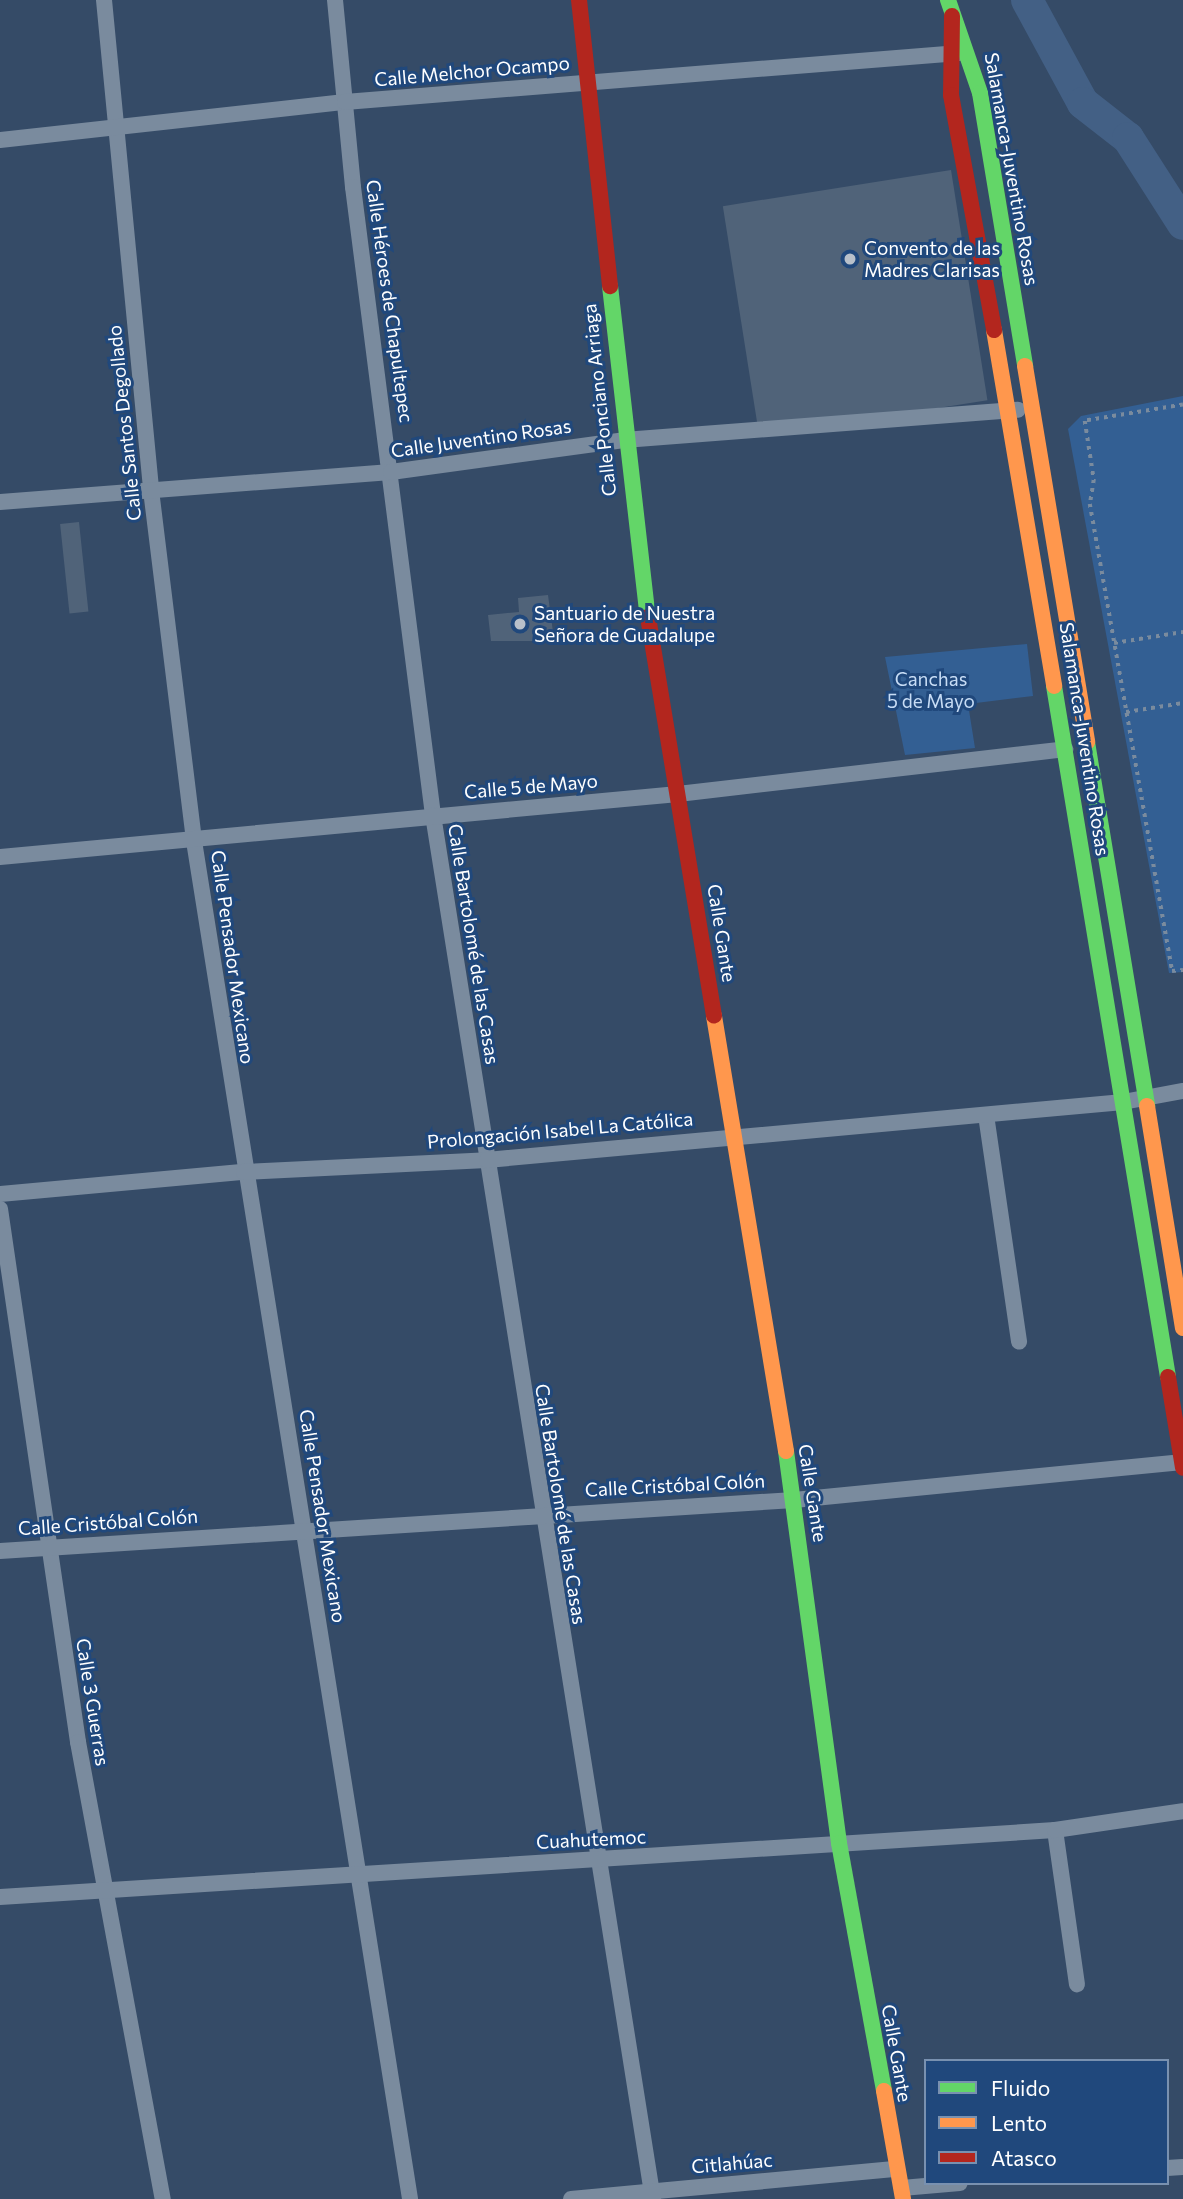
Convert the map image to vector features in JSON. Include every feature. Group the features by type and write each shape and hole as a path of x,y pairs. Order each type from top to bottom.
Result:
{"street":[{"name":"Calle Santos Degollado","path":"104,0 151,490 194,841"},
{"name":"Calle Héroes de Chapultepec","path":"335,0 345,102 433,815"},
{"name":"Calle Ponciano Arriaga","path":"579,0 624,440 678,794"},
{"name":"Salamanca-Juventino Rosas","path":"948,0 952,16 970,52 1148,1099 1183,1328"},
{"name":"Salamanca-Juventino Rosas","path":"952,16 948,55 1183,1464"},
{"name":"Calle Melchor Ocampo","path":"0,140 117,131 345,102 970,52"},
{"name":"Calle Juventino Rosas","path":"0,502 391,472 624,440 1009,411 1032,407"},
{"name":"Calle 5 de Mayo","path":"0,857 678,794 1065,750"},
{"name":"Calle Gante","path":"678,794 794,1500 839,1843 902,2194"},
{"name":"Calle Bartolomé de las Casas","path":"433,815 540,1514 652,2195"},
{"name":"Calle Pensador Mexicano","path":"194,841 244,1172 305,1527 356,1872 410,2199"},
{"path":"1148,1099 1183,1091"},
{"name":"Prolongación Isabel La Católica","path":"0,1194 244,1172 487,1160 732,1135 1148,1099"},
{"path":"986,1115 1019,1342"},
{"name":"Calle 3 Guerras","path":"0,1209 47,1548 104,1890 163,2199"},
{"name":"Calle Cristóbal Colón","path":"0,1551 305,1527 794,1500 1183,1464"},
{"name":"Cuahutemoc","path":"0,1897 356,1872 599,1860 1055,1830 1183,1811"},
{"path":"1055,1830 1077,1984"},
{"name":"Citlahúac","path":"571,2199 652,2195 897,2169"},
{"path":"902,2194 949,2185"}],"path":[{"path":"1183,405 1085,421 1094,480 1090,504 1172,971 1183,970"},
{"path":"1114,643 1183,632"},
{"path":"1126,712 1183,703"}],"green space":[{"path":"1183,396 1183,972 1169,973 1068,429 1081,416"},
{"name":"Canchas 5 de Mayo","path":"1027,644 1033,696 968,704 975,748 905,755 885,657"}],"building":[{"name":"Convento de las Madres Clarisas","path":"951,170 987,400 759,436 723,206"},
{"path":"79,522 88,612 70,613 60,524"},
{"name":"Santuario de Nuestra Señora de Guadalupe","path":"548,595 553,632 540,634 541,641 491,641 488,615 519,612 518,598"}],"waterway":[{"path":"1027,0 1083,103 1128,138 1183,224"}],"traffic: fast":[{"path":"948,0 980,93 1025,366"},
{"path":"610,286 648,617"},
{"path":"1054,686 1168,1377"},
{"path":"1087,742 1147,1106"},
{"path":"786,1451 839,1843 884,2091"}],"traffic: slow":[{"path":"994,330 1054,686"},
{"path":"1025,366 1087,742"},
{"path":"714,1016 786,1451"},
{"path":"1147,1106 1183,1328"},
{"path":"884,2091 903,2199"}],"traffic: jam":[{"path":"579,0 610,286"},
{"path":"952,16 951,95 994,330"},
{"path":"648,617 714,1016"},
{"path":"1168,1377 1183,1468"}],"place":[{"name":"Convento de las Madres Clarisas","path":"850,259"},
{"name":"Santuario de Nuestra Señora de Guadalupe","path":"520,624"}]}
